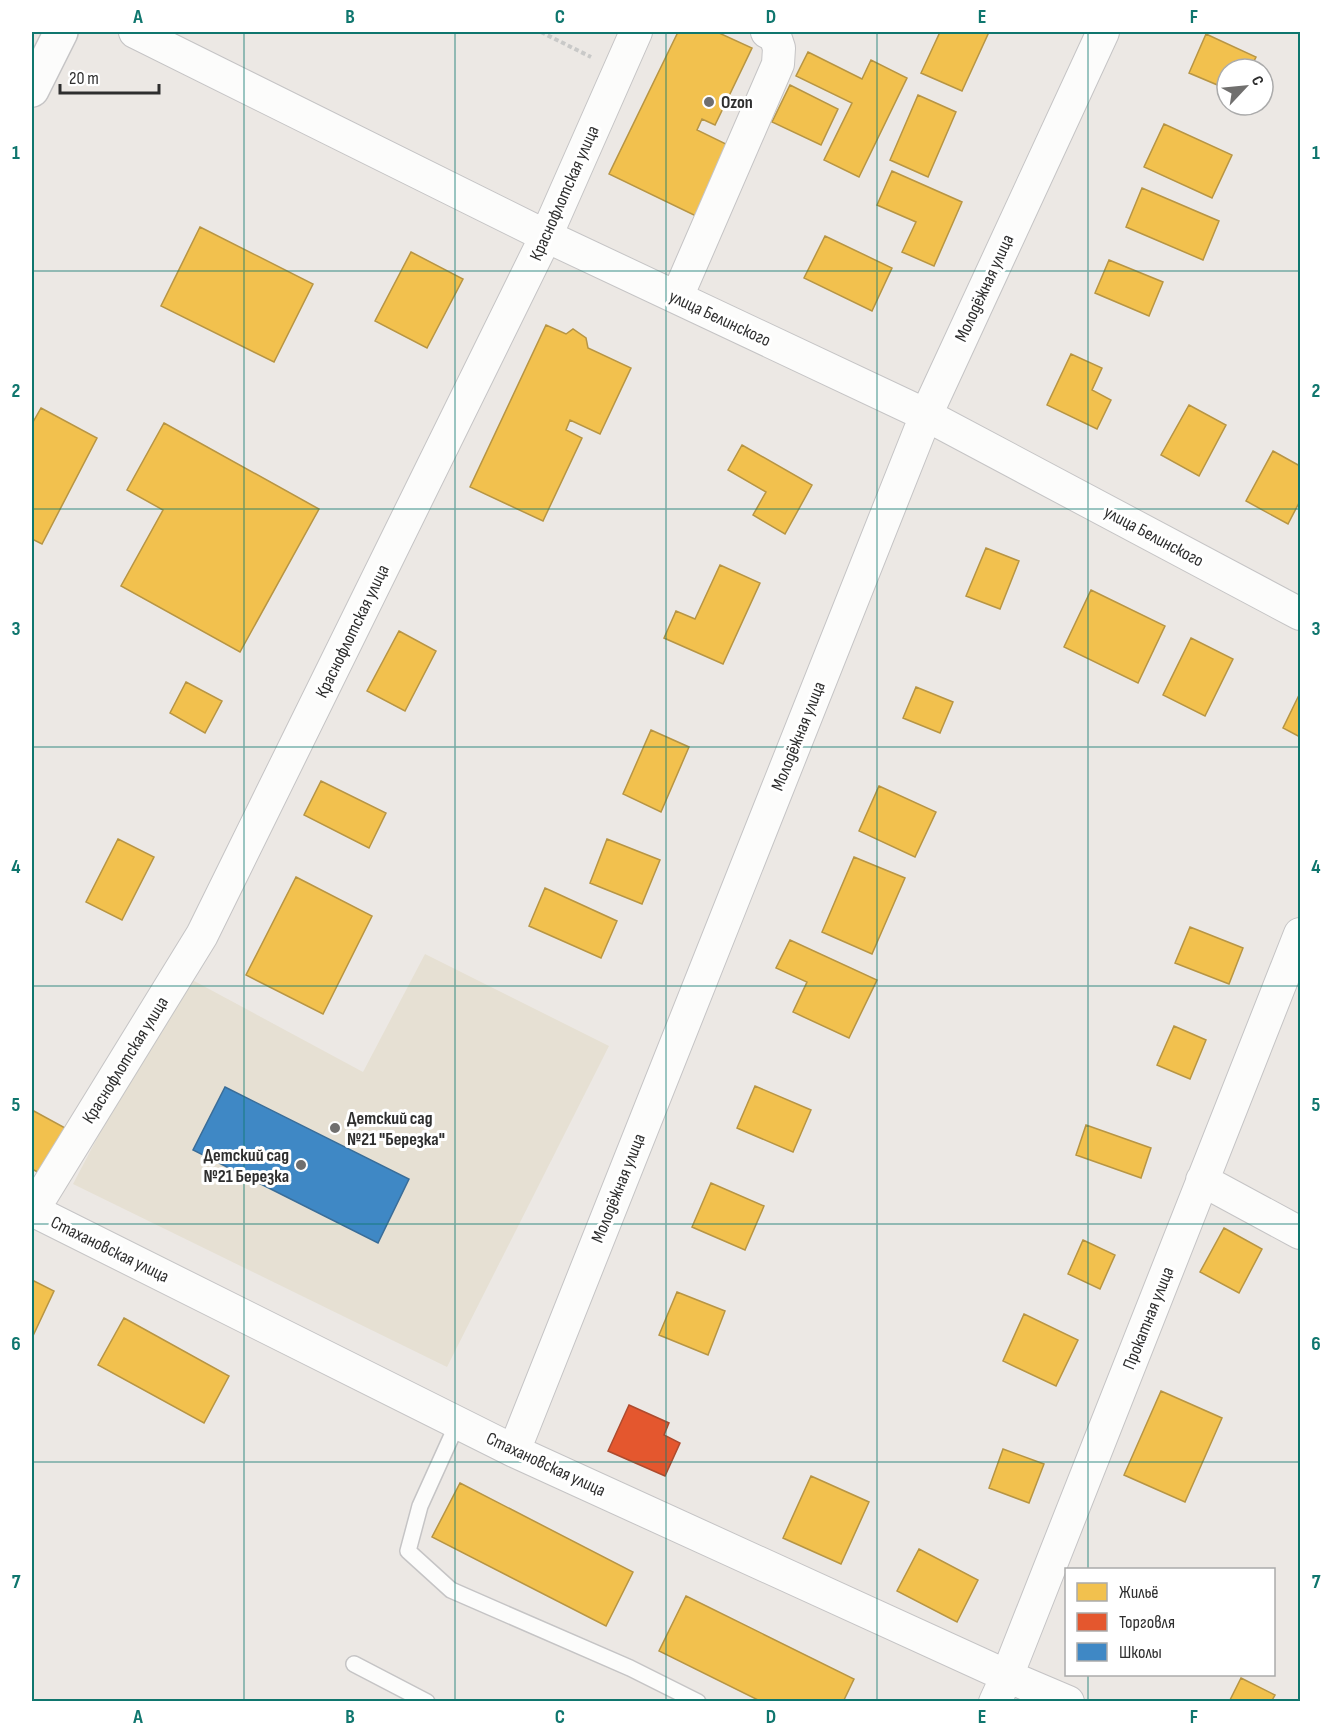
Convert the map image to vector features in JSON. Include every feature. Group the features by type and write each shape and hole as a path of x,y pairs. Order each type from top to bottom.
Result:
{"street":[{"path":"32,90 61,32"},
{"name":"улица Белинского","path":"135,32 546,236 926,415 1300,614"},
{"name":"Краснофлотская улица","path":"32,1210 202,935 546,236 636,32"},
{"path":"677,297 778,64 777,42 774,36 767,32"},
{"name":"Молодёжная улица","path":"514,1450 926,415 1103,32"},
{"name":"Прокатная улица","path":"1001,1689 1300,934"},
{"path":"1202,1180 1300,1233"},
{"name":"Стахановская улица","path":"32,1210 1001,1689 1068,1701"}],"lane":[{"path":"458,1422 420,1506 408,1551 451,1590 630,1668 698,1701"},
{"path":"354,1664 428,1701"}],"path":[{"path":"541,32 619,71"}],"shaded area":[{"name":"Детский сад №21 \"Березка\"","path":"425,954 609,1046 447,1367 73,1184 183,975 363,1072"}],"building: Жильё":[{"path":"678,32 717,32 752,48 715,125 702,119 697,130 730,146 696,216 609,174"},
{"path":"940,32 989,32 962,91 921,73"},
{"path":"1206,34 1256,57 1215,57 1215,84 1189,73"},
{"path":"808,52 862,79 871,60 907,78 859,177 824,160 852,103 796,76"},
{"path":"790,85 838,109 821,145 772,122"},
{"path":"918,95 956,112 928,177 890,160"},
{"path":"1164,124 1232,155 1212,198 1144,167"},
{"path":"892,171 962,202 934,266 902,252 916,222 877,205"},
{"path":"1142,188 1219,221 1203,260 1126,227"},
{"path":"200,227 313,284 274,362 161,306"},
{"path":"825,236 892,268 872,311 804,278"},
{"path":"411,252 463,279 427,348 375,321"},
{"path":"1109,260 1163,282 1149,316 1095,293"},
{"path":"546,325 566,334 573,329 586,338 588,348 631,368 600,434 570,420 566,430 582,438 543,521 470,487"},
{"path":"1071,354 1102,368 1092,390 1111,400 1097,429 1047,405"},
{"path":"1189,405 1226,425 1199,476 1161,455"},
{"path":"41,408 97,438 42,544 32,539 32,422"},
{"path":"164,423 319,509 240,652 121,586 163,510 127,490"},
{"path":"742,445 812,485 785,534 753,515 766,492 728,470"},
{"path":"1273,451 1300,466 1300,501 1288,524 1246,501"},
{"path":"986,548 1019,561 1000,609 966,596"},
{"path":"720,565 760,583 723,664 664,638 676,611 695,619"},
{"path":"1091,590 1165,626 1138,683 1064,647"},
{"path":"399,631 436,651 405,711 367,691"},
{"path":"1191,638 1233,659 1205,716 1163,695"},
{"path":"186,682 222,701 205,733 170,713"},
{"path":"916,687 953,702 940,733 903,718"},
{"path":"1300,693 1300,737 1283,728"},
{"path":"651,730 689,747 661,812 623,794"},
{"path":"321,781 386,813 369,848 304,815"},
{"path":"879,786 936,812 915,857 859,831"},
{"path":"118,839 154,857 122,920 86,902"},
{"path":"607,839 660,860 642,904 590,883"},
{"path":"854,857 905,878 872,954 822,932"},
{"path":"296,877 372,916 323,1014 246,975"},
{"path":"545,888 617,921 601,958 529,926"},
{"path":"1190,927 1243,948 1229,984 1175,963"},
{"path":"790,940 877,980 849,1038 793,1012 807,982 776,968"},
{"path":"1174,1026 1206,1040 1190,1079 1157,1065"},
{"path":"755,1086 811,1110 793,1152 737,1128"},
{"path":"32,1110 67,1129 43,1175 32,1169"},
{"path":"1086,1125 1151,1148 1141,1178 1076,1155"},
{"path":"711,1183 764,1206 745,1250 692,1227"},
{"path":"1224,1228 1262,1249 1239,1293 1200,1272"},
{"path":"1083,1240 1115,1255 1100,1289 1068,1274"},
{"path":"32,1280 54,1291 32,1338"},
{"path":"677,1292 725,1311 708,1355 659,1335"},
{"path":"1024,1314 1078,1340 1056,1386 1003,1361"},
{"path":"124,1318 229,1376 204,1423 98,1365"},
{"path":"1161,1391 1222,1418 1185,1502 1124,1475"},
{"path":"1003,1449 1044,1464 1029,1503 989,1488"},
{"path":"811,1476 869,1502 841,1564 783,1538"},
{"path":"460,1483 633,1572 606,1626 432,1537"},
{"path":"919,1549 978,1580 957,1622 897,1591"},
{"path":"686,1596 854,1679 843,1702 762,1702 659,1651"},
{"path":"1241,1678 1275,1695 1271,1702 1229,1702"}],"building: Торговля":[{"path":"629,1405 669,1423 664,1435 680,1443 665,1476 608,1451"}],"building: Школы":[{"name":"Детский сад №21 Березка","path":"225,1087 409,1179 378,1243 193,1150"}],"place":[{"name":"Ozon","path":"709,102"},
{"name":"Детский сад №21 \"Березка\"","path":"335,1128"},
{"name":"Детский сад №21 Березка","path":"301,1165"}]}
